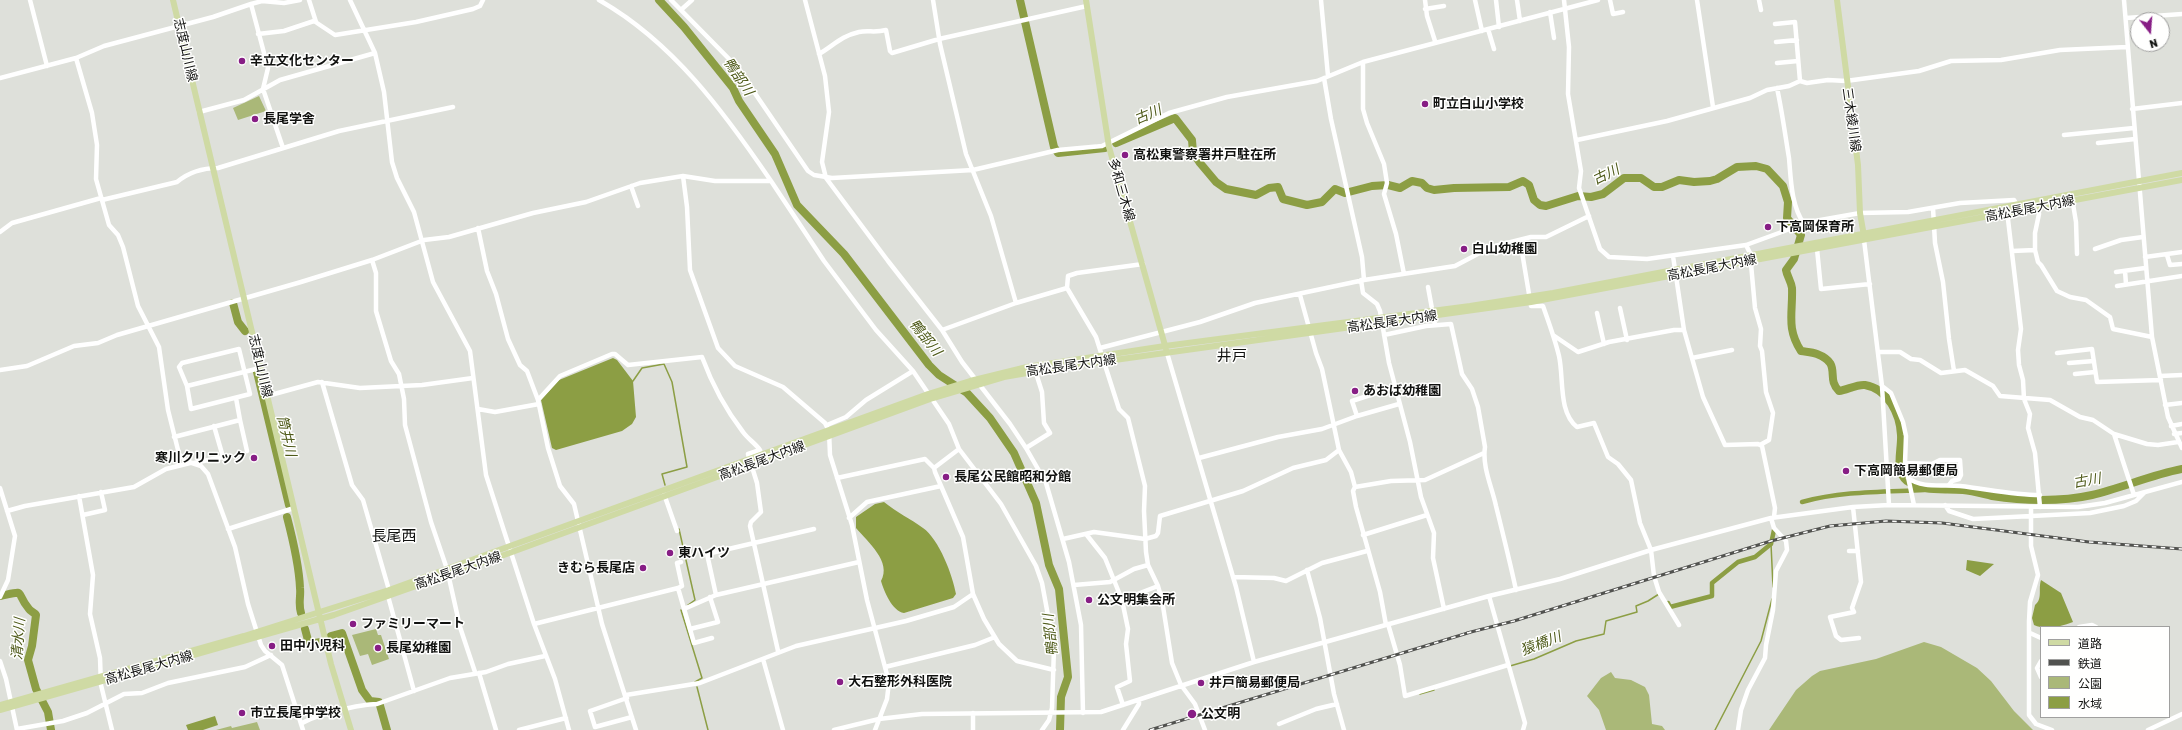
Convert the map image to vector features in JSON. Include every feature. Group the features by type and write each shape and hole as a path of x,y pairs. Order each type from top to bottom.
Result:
{"main road":[{"name":"志度山川線","path":"172,0 320,616 330,664 351,730"},
{"name":"三木綾川線","path":"1837,0 1846,81 1858,165 1860,213 1864,237"},
{"name":"多和三木線","path":"1087,3 1108,143 1166,350"},
{"name":"高松長尾大内線","path":"2139,185 2182,173"},
{"name":"高松長尾大内線","path":"0,710 12,705 320,616 389,593 751,462 828,431 975,382 1072,361 1103,359 1166,350 1191,344 1310,331 1530,299 2139,185 2182,180"},
{"name":"高松長尾大内線","path":"2007,210 2017,205 2038,204"},
{"name":"高松長尾大内線","path":"1802,248 1817,249 1864,237"},
{"name":"高松長尾大内線","path":"1310,331 1365,320 1380,320"},
{"name":"高松長尾大内線","path":"0,705 12,705"}],"street":[{"path":"30,0 47,66"},
{"path":"0,78 76,58 104,46 179,27 262,1 284,3 300,0"},
{"path":"309,0 316,22 335,35 416,22 473,9 480,6 483,0"},
{"path":"350,0 375,53 384,92 392,162 397,178 414,212 433,282 469,348 486,475 534,624 555,679 569,730"},
{"path":"599,0 620,12 641,28 692,78 734,128 824,260 876,330 913,371 931,396 949,424 959,449 1001,504 1036,566 1042,583 1050,617 1054,648 1053,713 1047,725 1042,730"},
{"path":"671,0 682,9 737,67 808,171 814,175 826,178 851,178 973,170 1056,151 1102,146 1170,113 1227,97 1278,89 1326,77 1363,62 1598,0"},
{"path":"682,9 692,0"},
{"path":"805,0 824,68 829,112 822,162 826,178 942,330 975,382 1026,448 1046,484 1063,539 1074,585 1082,641 1083,713"},
{"path":"933,0 939,39 966,154 973,170 972,173 991,216 1016,303"},
{"path":"1321,0 1326,77 1331,119 1362,257 1363,293 1377,304 1418,481 1427,516 1434,533 1433,558 1444,609"},
{"path":"1425,0 1435,42"},
{"path":"1475,0 1485,30 1495,49"},
{"path":"1496,0 1499,27"},
{"path":"1517,0 1520,21"},
{"path":"1564,0 1569,47 1568,94 1581,170 1579,188 1600,249 1609,257 1646,258 1672,256 1746,245 1804,224 1860,213 1908,212 1960,203 2006,200 2014,200 2017,205"},
{"path":"1610,0 1613,14 1623,12"},
{"path":"1697,0 1713,107"},
{"path":"1759,0 1761,10"},
{"path":"2124,0 2144,257 2152,336 2165,405 2174,434 2182,448"},
{"path":"819,54 831,47 838,39 861,32 875,33 886,30 890,52 892,53 939,39 1087,3"},
{"path":"251,4 268,68 263,90 283,148"},
{"path":"1426,9 1444,6"},
{"path":"1550,12 1554,38"},
{"path":"2126,18 2182,14"},
{"path":"258,34 284,31 316,22"},
{"path":"1775,24 1795,22 1800,81"},
{"path":"1776,42 1797,40"},
{"path":"1577,140 1644,127 1750,98 1767,90 1789,86 1800,81 1808,83 1828,80 1846,81 1919,71 1951,61 2001,60 2060,50 2127,47"},
{"path":"199,112 244,100 280,80 375,53"},
{"path":"76,58 92,113 97,145 96,179 101,199 110,225 118,236 137,303 159,348 164,390 174,437 181,458 201,466 208,474 235,547 263,649 282,665 303,730"},
{"path":"1777,63 1798,61"},
{"path":"1363,62 1363,109 1367,123 1384,164 1387,185 1384,194 1396,234 1404,274"},
{"path":"1777,88 1783,114 1795,200 1800,217 1804,224"},
{"path":"2132,109 2182,103"},
{"path":"0,232 12,223 101,199 177,182 186,174 213,168 339,131 453,107"},
{"path":"2064,135 2134,128"},
{"path":"2098,143 2135,139"},
{"path":"0,370 27,366 74,346 98,343 117,335 372,260 422,242 449,237 478,228 586,202 630,186 683,176 715,182 771,181"},
{"path":"683,176 687,207 690,270 718,348 735,366 787,390 828,431 828,445 849,518 874,629 885,667 889,691 876,730"},
{"path":"630,186 638,206"},
{"path":"2072,198 2076,222 2077,254"},
{"path":"2038,204 2039,216 2035,233 2035,250 2038,262 2057,291 2070,297 2086,300 2110,317 2113,329 2152,336"},
{"path":"1933,208 1954,371"},
{"path":"2007,210 2021,328 2018,350 2019,365 2023,380 2024,399 2030,414 2028,428 2035,453 2040,505"},
{"path":"1100,348 1161,332 1255,303 1300,295 1363,280 1455,266 1491,247 1520,240 1546,237 1589,216"},
{"path":"478,228 486,271 496,294 508,339 520,365 527,371 538,402 560,486 574,504 610,649 636,730"},
{"path":"1864,237 1882,387 1890,495 1889,505"},
{"path":"2094,249 2121,240 2143,237"},
{"path":"1520,240 1530,299 1533,307 1543,306 1553,335 1559,359 1569,417 1577,427 1594,423 1608,457 1618,464 1631,480 1640,523 1651,550 1654,576 1659,593 1679,625"},
{"path":"1672,256 1684,330 1703,397 1722,442 1728,446 1760,444 1768,440 1773,414 1766,392 1760,346 1761,329 1754,308 1750,258 1746,245"},
{"path":"1817,249 1821,289 1870,284"},
{"path":"2012,251 2035,250"},
{"path":"2144,257 2182,252"},
{"path":"2167,255 2170,265 2182,264"},
{"path":"372,260 376,273 376,311 391,361 399,374 402,386 405,425 431,522 447,571 464,640 496,730"},
{"path":"1142,264 1077,273 1068,276 1067,288 1096,337 1119,410 1128,418 1145,486 1145,539 1148,565 1158,586 1167,624 1172,663 1181,685 1195,704 1205,730"},
{"path":"2116,272 2145,268"},
{"path":"2125,271 2126,284"},
{"path":"2117,286 2182,276"},
{"path":"1428,287 1435,325"},
{"path":"942,330 1016,303 1067,288"},
{"path":"1300,295 1322,369 1339,450 1348,466 1354,487 1354,498 1363,535 1403,677 1405,696 1508,666"},
{"path":"1620,308 1627,340"},
{"path":"1597,313 1604,344"},
{"path":"1384,335 1435,325 1451,324 1462,374 1472,389 1478,407 1485,447 1484,453 1487,474 1499,525 1506,543 1516,590"},
{"path":"1553,335 1578,352 1604,344 1674,330 1684,330"},
{"path":"239,349 244,372 250,394 191,409 187,386 179,367 182,363 239,349"},
{"path":"2057,352 2092,349 2097,382 2182,376"},
{"path":"1166,350 1212,502 1233,577 1254,662"},
{"path":"1692,358 1732,350"},
{"path":"1878,352 1900,352 1911,359 1920,360 1935,371 1941,373 1965,370 1993,386 2000,396 2050,400 2080,417 2093,420 2114,434 2147,444 2158,445 2178,442"},
{"path":"478,409 495,412 538,402 560,376 612,354 615,354 628,365 702,357 710,379 721,395 729,414 751,443 760,450 748,454 757,483 761,512 751,522 762,584 778,652"},
{"path":"2069,363 2094,361"},
{"path":"187,386 260,368"},
{"path":"1026,448 1050,433 1044,423 1043,396 1035,369"},
{"path":"828,431 866,400 913,371"},
{"path":"2075,374 2095,372"},
{"path":"267,396 318,382 360,388 402,386 473,378"},
{"path":"322,382 352,485 362,500 389,593 414,691"},
{"path":"1357,416 1352,401 1395,387"},
{"path":"1882,387 1890,394 1903,422 1906,436 1905,463 1914,505"},
{"path":"236,398 247,451"},
{"path":"1199,458 1285,435 1322,429 1357,416 1399,404"},
{"path":"2165,405 2182,404"},
{"path":"174,437 240,420"},
{"path":"2171,426 2182,424"},
{"path":"7,512 25,506 139,485 166,469 223,457 214,426"},
{"path":"2174,434 2182,433"},
{"path":"2114,434 2134,495"},
{"path":"1738,730 1740,714 1748,690 1766,658 1766,645 1773,610 1776,571 1787,550 1786,541 1774,528 1773,518 1775,508 1764,451 1760,444"},
{"path":"934,468 959,449"},
{"path":"1063,539 1094,532 1145,539 1156,536 1160,516 1212,502 1265,482 1293,468 1326,460 1339,450"},
{"path":"1354,487 1391,481 1418,481 1436,476 1484,453"},
{"path":"837,478 925,459 934,468 963,537 973,594 984,619 995,637 1002,648 1020,663 1054,670"},
{"path":"1905,463 1932,464 1940,460 1960,460 1961,475 1949,485"},
{"path":"1908,478 1923,485 1949,485 2005,493 2040,496"},
{"path":"834,730 879,719 922,714 1101,712 1254,662 1489,596 1589,571 1651,550 1773,518 1853,507 1889,505 2091,506 2182,482"},
{"path":"849,518 867,502 941,486"},
{"path":"0,488 15,536 8,580 0,596"},
{"path":"83,515 104,510 101,492"},
{"path":"664,493 677,532"},
{"path":"1945,506 1949,511 1973,519 2031,517 2102,512 2136,501 2144,493"},
{"path":"79,496 93,575 90,614 100,658 101,680 105,702 112,730"},
{"path":"2032,506 2032,550 2038,575 2030,602 2029,715 2036,724 2052,730"},
{"path":"1853,507 1861,582 1852,608 1854,612 1830,618 1836,636 1841,640 1859,638"},
{"path":"228,529 294,508"},
{"path":"1363,535 1427,516"},
{"path":"716,595 708,554 814,529"},
{"path":"1086,534 1105,558 1122,600 1128,629 1126,644 1130,681 1117,687 1123,705"},
{"path":"1233,577 1286,581 1322,563 1367,551"},
{"path":"1849,551 1858,551"},
{"path":"534,624 678,588 682,586 677,563 681,562"},
{"path":"684,609 716,595 859,562"},
{"path":"1074,585 1114,581 1134,569 1148,565"},
{"path":"1307,570 1325,642 1337,704 1344,730"},
{"path":"1122,600 1158,586"},
{"path":"678,588 694,643 712,638"},
{"path":"632,717 595,727 590,711 626,696 700,683 737,667 763,659 778,652 836,636 874,629 954,607 973,594"},
{"path":"1489,596 1525,723 1523,730"},
{"path":"690,629 718,622 710,597"},
{"path":"2030,633 2040,638"},
{"path":"885,667 975,644 995,637"},
{"path":"0,661 17,729 87,713 105,702 124,694 142,692 168,683 245,667 271,655"},
{"path":"301,724 312,718 365,704 378,704 450,678 477,673 516,662 545,656"},
{"path":"763,659 783,730"},
{"path":"2040,663 2037,668 2040,674"},
{"path":"1123,730 1139,700"},
{"path":"1279,724 1316,709 1337,704"},
{"path":"973,713 973,730"},
{"path":"2148,730 2182,714"},
{"path":"519,730 566,718"}],"green space":[{"path":"259,96 266,111 238,120 233,108"},
{"path":"376,629 378,635 381,635 389,659 372,665 368,654 360,656 352,635"},
{"path":"1924,642 1941,647 1977,668 1991,681 2014,711 2033,730 1769,730 1796,690 1820,671 1876,659"},
{"path":"1611,672 1615,678 1631,680 1645,687 1649,695 1652,724 1662,726 1665,730 1606,730 1599,710 1587,696 1601,678"},
{"path":"257,722 260,730 216,730 231,726 232,728"}],"water":[{"path":"613,358 617,360 633,381 636,417 632,424 622,431 556,450 552,448 541,400 559,380"},
{"path":"884,502 929,533 940,549 952,578 956,594 953,598 904,613 892,605 886,595 881,581 884,574 881,560 872,546 856,528 856,517 875,504"},
{"path":"1967,560 1994,564 1980,576 1966,570"},
{"path":"2041,580 2061,593 2073,622 2058,626 2038,627 2034,625 2032,618 2035,605 2040,597"},
{"path":"215,716 218,725 203,730 188,730 186,725"}],"waterway":[{"name":"鴨部川","path":"659,0 684,27 733,88 739,101 775,154 797,205 844,254 929,365 939,375 967,393 990,418 1014,453 1036,503 1049,565 1059,589 1068,677 1061,697 1060,730"},
{"name":"古川","path":"1020,0 1054,147 1058,153 1105,148"},
{"name":"古川","path":"1116,143 1175,118 1192,140 1193,152 1200,163 1216,182 1226,189 1256,195 1269,188 1278,187 1283,199 1307,205 1322,202 1335,189 1345,193 1372,186 1388,185 1400,188 1412,181 1422,183 1427,188 1434,190 1509,187 1523,181 1529,185 1534,200 1540,205 1546,206 1578,196 1591,197 1603,194 1624,178 1641,178 1654,187 1662,187 1679,180 1694,182 1710,181 1717,179 1737,167 1756,166 1767,169 1783,186 1788,202 1787,218 1801,235 1794,259 1786,270 1792,288 1791,320 1793,335 1796,343 1801,351 1817,354 1829,362 1832,367 1833,381 1839,391 1859,385 1865,385 1873,387 1886,397 1898,419 1901,435 1900,466 1903,477 1907,481 1927,489 1963,490 2016,499 2055,500 2092,495 2182,469"},
{"name":"筒井川","path":"233,303 238,322 245,331"},
{"path":"633,381 642,368 664,364 672,382 687,467 662,474 665,485"},
{"name":"筒井川","path":"257,372 289,505"},
{"path":"1802,502 1817,498 1847,494 1924,490"},
{"name":"筒井川","path":"287,517 298,570 301,613"},
{"path":"679,529 695,600 688,605"},
{"path":"1668,603 1670,607 1712,596 1712,583 1738,562 1755,557 1771,544 1774,530"},
{"path":"1771,544 1773,587"},
{"name":"清水川","path":"0,596 18,593 29,609 36,615 32,646 28,660 36,689 48,712 51,730"},
{"name":"猿橋川","path":"1510,666 1534,659 1576,641 1604,634 1606,621 1637,612 1636,606 1659,594"},
{"path":"1715,730 1761,641 1772,599"},
{"path":"681,610 702,678 695,682"},
{"name":"筒井川","path":"305,629 309,644 321,642"},
{"name":"筒井川","path":"331,636 342,633 362,690 370,701 379,702 387,730"},
{"path":"697,687 708,730"},
{"name":"猿橋川","path":"1420,694 1434,690"}],"railway":[{"path":"1467,633 1514,621 1771,541 1830,526 1886,521 1942,523 2089,542 2182,549"},
{"path":"1150,730 1471,632"}],"place":[{"name":"辛立文化センター","path":"242,61"},
{"name":"町立白山小学校","path":"1425,104"},
{"name":"長尾学舎","path":"255,119"},
{"name":"高松東警察署井戸駐在所","path":"1125,155"},
{"name":"下高岡保育所","path":"1768,227"},
{"name":"白山幼稚園","path":"1464,249"},
{"name":"あおば幼稚園","path":"1355,391"},
{"name":"寒川クリニック","path":"254,458"},
{"name":"下高岡簡易郵便局","path":"1846,471"},
{"name":"長尾公民館昭和分館","path":"946,477"},
{"name":"東ハイツ","path":"670,553"},
{"name":"きむら長尾店","path":"643,568"},
{"name":"公文明集会所","path":"1089,600"},
{"name":"ファミリーマート","path":"353,624"},
{"name":"田中小児科","path":"272,646"},
{"name":"長尾幼稚園","path":"378,648"},
{"name":"大石整形外科医院","path":"840,682"},
{"name":"井戸簡易郵便局","path":"1201,683"},
{"name":"市立長尾中学校","path":"242,713"},
{"name":"公文明","path":"1192,714"}],"district":[{"name":"井戸","path":"1232,357"},
{"name":"長尾西","path":"394,537"}]}
